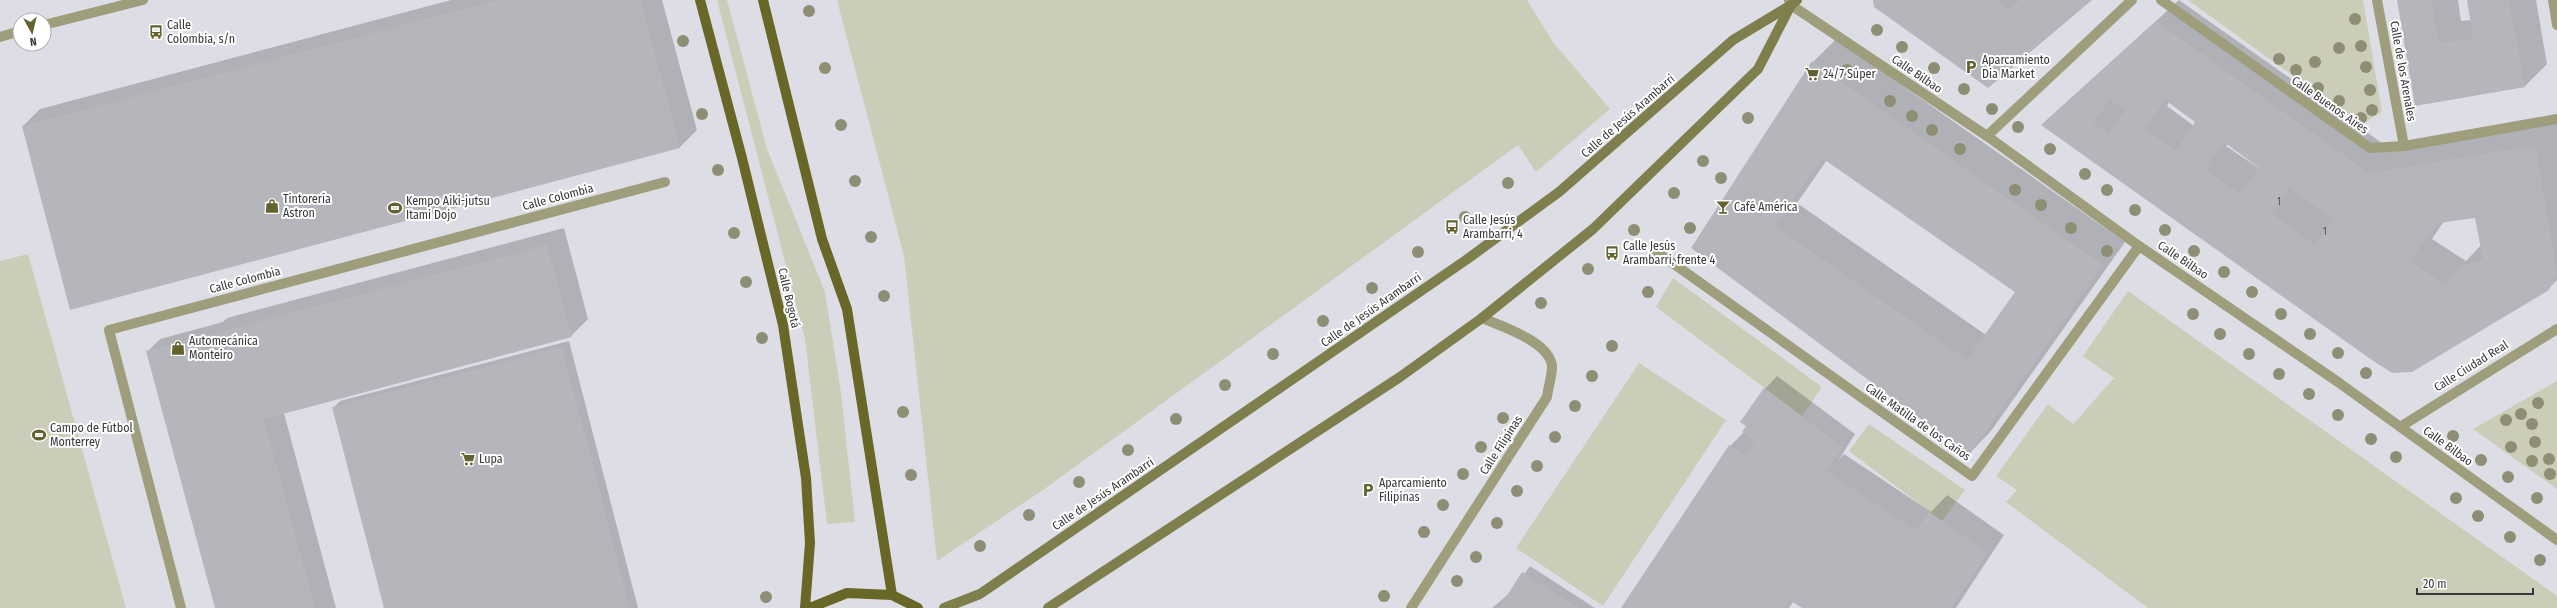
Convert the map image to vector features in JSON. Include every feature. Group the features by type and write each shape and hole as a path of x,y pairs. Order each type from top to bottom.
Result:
{"main road":[{"name":"Calle Bogotá","path":"700,0 742,158 783,325 806,478 810,543 805,608"},
{"path":"763,0 822,239 847,309 892,595"},
{"path":"1048,608 1400,377 1482,318 1593,229 1758,69 1792,2"},
{"name":"Calle de Jesús Arambarri","path":"944,608 980,594 1466,260 1559,192 1733,40 1792,2"},
{"path":"810,608 846,593 892,595 918,608"}],"street":[{"path":"52,23 143,0"},
{"path":"1987,136 2132,0"},
{"name":"Calle Buenos Aires","path":"2161,0 2370,148 2404,146 2557,119"},
{"name":"Calle de los Arenales","path":"2377,0 2404,146"},
{"path":"2553,0 2557,25"},
{"name":"Calle Bilbao","path":"1792,2 1987,136 2139,246 2338,382 2557,540"},
{"path":"0,37 12,33"},
{"name":"Calle Colombia","path":"181,608 109,330 665,182"},
{"name":"Calle Matilla de los Caños","path":"1657,252 1972,476 2139,246"},
{"name":"Calle Filipinas","path":"1411,608 1547,397 1552,366 1546,352 1535,342 1482,318"},
{"name":"Calle Ciudad Real","path":"2400,427 2557,328"}],"green space":[{"path":"717,0 727,0 767,149 825,292 841,393 855,522 827,524 805,339"},
{"path":"837,0 1527,0 1553,42 1610,109 1536,172 1518,145 1043,490 937,561 904,256"},
{"path":"2188,0 2363,0 2382,112 2361,125"},
{"name":"Campo de Fútbol Monterrey","path":"28,254 126,608 0,608 0,261"},
{"path":"1673,278 1822,387 1802,416 1656,307"},
{"path":"2128,291 2557,596 2557,608 2148,608 2006,502 2017,490 1996,476 2048,404 2073,424 2114,378 2083,356"},
{"path":"1639,363 1726,420 1603,606 1516,548"},
{"path":"2557,381 2557,489 2473,429"},
{"path":"1869,424 1965,490 1942,521 1849,451"}],"building":[{"path":"497,0 641,0 680,148 70,310 22,126"},
{"path":"1873,0 1998,0 2008,11 2020,0 2092,0 1988,88 1874,7"},
{"path":"2397,0 2431,0 2439,43 2473,39 2467,0 2509,0 2525,87 2415,106"},
{"path":"2156,21 2369,173 2535,145 2557,273 2549,290 2412,372 2392,373 2041,125","holes":["2110,100 2125,110 2109,134 2093,123","2165,100 2195,122 2176,151 2145,129","2224,142 2259,168 2240,194 2205,169","2289,188 2333,219 2315,245 2271,213","2475,218 2483,260 2458,267 2446,285 2410,261 2438,223"]},
{"path":"1812,61 2103,265 1969,455 1691,248","holes":["1822,158 2015,292 1967,360 1775,226"]},
{"path":"547,245 572,337 264,419 315,608 215,608 146,351"},
{"name":"Lupa","path":"562,347 630,608 384,608 332,407"},
{"path":"1764,388 1843,447 1826,471 1916,530 1929,512 1988,552 1951,608 1802,608 1790,600 1784,608 1621,608 1729,445 1745,455 1755,441 1742,432 1746,426 1740,422"},
{"path":"1522,572 1578,608 1499,608"}],"place":[{"name":"Calle Colombia, s/n","path":"156,32"},
{"name":"Aparcamiento Dia Market","path":"1971,67"},
{"name":"24/7 Súper","path":"1812,74"},
{"name":"Tintorería Astron","path":"272,206"},
{"name":"Café América","path":"1723,207"},
{"name":"Kempo Aiki-jutsu Itami Dojo","path":"395,208"},
{"name":"Calle Jesús Arambarri, 4","path":"1452,227"},
{"name":"Calle Jesús Arambarri, frente 4","path":"1612,253"},
{"name":"Automecánica Monteiro","path":"178,348"},
{"name":"Campo de Fútbol Monterrey","path":"39,435"},
{"name":"Lupa","path":"468,459"},
{"name":"Aparcamiento Filipinas","path":"1368,490"}]}
